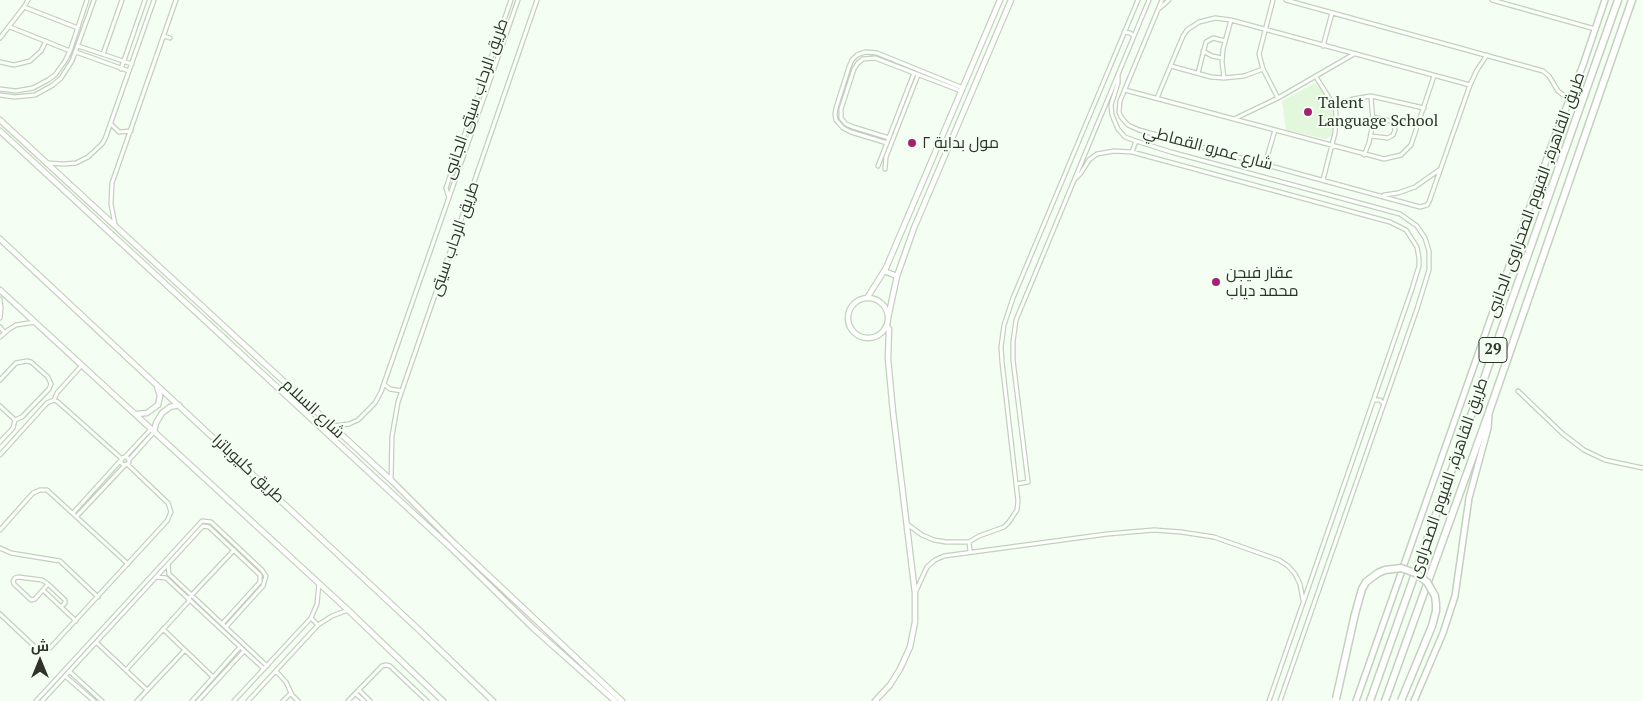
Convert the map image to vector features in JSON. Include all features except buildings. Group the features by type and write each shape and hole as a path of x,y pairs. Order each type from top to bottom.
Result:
{"highway":[{"name":"طريق القاهرة, الفيوم الصحراوى","path":"1370,701 1618,0"},
{"name":"طريق القاهرة, الفيوم الصحراوى","path":"1385,701 1632,0"},
{"path":"1335,700 1362,588 1366,582 1378,573 1393,568 1400,568 1422,577 1432,589 1436,604 1432,626 1401,701"}],"main road":[{"path":"867,298 884,271 1000,0 1004,4 1010,2"},
{"name":"طريق القاهرة, الفيوم الصحراوى الجانبى","path":"1356,701 1552,144 1570,100 1605,0"},
{"path":"875,701 895,678 908,654 915,622 915,593 888,359 888,318 897,276 914,228 1010,2"},
{"path":"993,16 1000,15 1003,18"},
{"name":"شارع السلام","path":"0,120 392,482 534,628 615,701"},
{"name":"شارع السلام","path":"0,131 622,701"},
{"path":"118,240 124,234"},
{"name":"طريق كليوباترا","path":"0,240 494,701"},
{"path":"884,271 897,276"},
{"path":"0,290 319,583 443,701"},
{"path":"887,326 880,335 869,339 858,336 850,327 848,316 857,301 867,298 884,306 888,318"},
{"path":"135,414 147,413 158,405 160,396 156,385"},
{"path":"152,430 162,413 170,407 179,405"},
{"path":"1414,701 1443,633 1455,596 1469,498 1488,428 1488,412"}],"street":[{"path":"0,38 10,27 28,0"},
{"path":"0,89 25,90 41,85 61,68 70,51 86,0"},
{"path":"0,95 26,97 45,91 61,78 70,66 76,52 94,0"},
{"path":"102,54 122,0"},
{"path":"121,69 145,0"},
{"path":"46,163 70,164 88,157 102,144 154,0"},
{"path":"115,225 111,204 112,182 176,0"},
{"name":"طريق الرحاب سيتى الجانبى","path":"449,198 446,188 511,0"},
{"name":"طريق الرحاب سيتى","path":"330,426 349,424 366,413 375,404 384,384 518,0"},
{"name":"طريق الرحاب سيتى","path":"392,482 392,436 395,413 538,0"},
{"path":"907,523 916,532 934,540 952,543 969,542 1004,527 1010,522 1018,506 1002,362 1002,340 1008,309 1138,0"},
{"path":"1016,484 1028,482 1014,368 1013,342 1018,313 1149,0"},
{"name":"شارع عمرو القماطي","path":"1162,0 1120,101 1119,112 1124,122 1133,128 1416,207 1424,207 1429,202 1470,85 1486,55"},
{"name":"شارع عمرو القماطي","path":"1158,10 1169,0"},
{"path":"1273,0 1259,54 1262,69 1278,98"},
{"path":"1286,0 1545,72 1561,94 1570,100"},
{"path":"1492,0 1596,29"},
{"path":"24,7 78,28"},
{"path":"1322,46 1332,13"},
{"path":"1130,18 1135,23 1140,22"},
{"path":"1157,98 1183,36 1193,25 1206,19 1231,20 1470,85"},
{"path":"1224,78 1222,58 1231,20"},
{"path":"10,27 70,51"},
{"path":"1124,32 1130,32 1134,36"},
{"path":"164,36 170,38"},
{"path":"1198,73 1206,42 1210,39 1225,41"},
{"path":"0,62 14,65 30,61 41,51 46,41"},
{"path":"78,46 132,64"},
{"path":"1203,51 1212,56 1222,58"},
{"path":"76,52 129,72"},
{"path":"887,143 850,132 839,125 835,114 852,60 857,56 866,52 876,53 962,90"},
{"path":"1234,119 1278,98 1355,54"},
{"path":"889,138 843,122 841,114 854,69 858,63 863,59 875,58 943,82"},
{"path":"1170,66 1224,78 1244,76 1262,69"},
{"path":"884,169 887,143 916,74"},
{"path":"878,166 886,152 916,74"},
{"path":"1118,74 1118,83 1112,105 1113,120 1121,133 1136,142 1393,212 1412,222 1421,232 1427,244 1430,257 1429,270 1280,701"},
{"path":"1125,90 1364,155 1390,159 1405,152 1413,141 1434,76"},
{"path":"1316,77 1335,107 1336,126 1323,180"},
{"path":"842,91 847,92"},
{"path":"1335,107 1353,99 1371,96 1424,108"},
{"path":"1364,155 1371,136 1373,117 1371,96"},
{"path":"1371,136 1388,138 1393,135 1395,130 1394,125 1390,121 1373,117"},
{"path":"110,124 119,132 131,130"},
{"path":"1265,164 1275,130"},
{"path":"1132,152 1136,142"},
{"path":"1074,179 1081,173 1089,160 1097,154 1114,151 1132,152 1390,222 1406,230 1417,247 1419,266 1269,701"},
{"name":"شارع عمرو القماطي","path":"1382,196 1414,187 1439,169"},
{"path":"1044,225 1047,230 1054,230"},
{"path":"1036,244 1042,243 1045,248"},
{"path":"0,299 0,318"},
{"path":"0,336 16,326 35,322"},
{"path":"0,327 4,332"},
{"path":"0,380 14,365 23,360 31,362 50,379 49,389 22,417 15,420"},
{"path":"0,455 47,403 54,400 57,393 82,365"},
{"path":"1381,379 1385,383 1391,383"},
{"path":"384,384 394,391 402,391"},
{"path":"1518,390 1563,434 1584,450 1605,460 1643,468"},
{"path":"0,614 34,646 42,649 54,646 168,521 171,512 168,503 123,458 54,400"},
{"path":"1374,400 1380,400 1384,404"},
{"path":"0,406 15,420"},
{"path":"0,442 13,428 15,420"},
{"path":"73,513 123,458 152,430"},
{"path":"77,516 127,463 152,430"},
{"path":"141,440 144,443"},
{"path":"132,450 135,453"},
{"path":"123,458 122,463 127,463"},
{"path":"0,530 34,493 40,490 50,492 128,564"},
{"path":"36,701 200,522 204,520 211,522 237,546 262,570 266,579 263,586 226,627"},
{"path":"42,701 203,526 209,527 234,550 259,574 261,580 222,624"},
{"path":"915,593 924,571 935,560 944,556 1124,532 1160,530 1194,534 1232,543 1284,563 1298,579 1304,600"},
{"path":"969,542 970,552"},
{"path":"126,670 237,546"},
{"path":"0,548 11,552 60,561 98,597"},
{"path":"168,564 168,574 267,666"},
{"path":"48,584 34,600 30,600 14,584 14,579 18,577 39,580 48,584 65,600 62,607"},
{"path":"156,577 166,578 264,669"},
{"path":"234,701 311,618 318,604 319,583"},
{"path":"43,590 76,621"},
{"path":"248,701 318,625 332,616 348,610"},
{"path":"311,618 318,625"},
{"path":"163,629 213,677"},
{"path":"96,642 147,690"},
{"path":"192,701 240,647"},
{"path":"137,701 185,650"},
{"path":"198,701 244,651"},
{"path":"348,701 382,666 387,665 427,701"},
{"path":"276,671 286,682 290,693 298,701"},
{"path":"69,672 102,701"},
{"path":"65,676 94,701"},
{"path":"357,692 364,701"},
{"path":"357,692 370,701"},
{"path":"283,701 290,693"},
{"path":"290,701 294,697"}],"shaded area":[{"name":"Talent Language School","path":"1315,83 1321,87 1334,115 1332,136 1326,139 1286,130 1282,101"}],"place":[{"name":"Talent Language School","path":"1308,112"},
{"name":"مول بداية ۲","path":"912,143"},
{"name":"عقار فيجن محمد دياب","path":"1216,282"}]}
